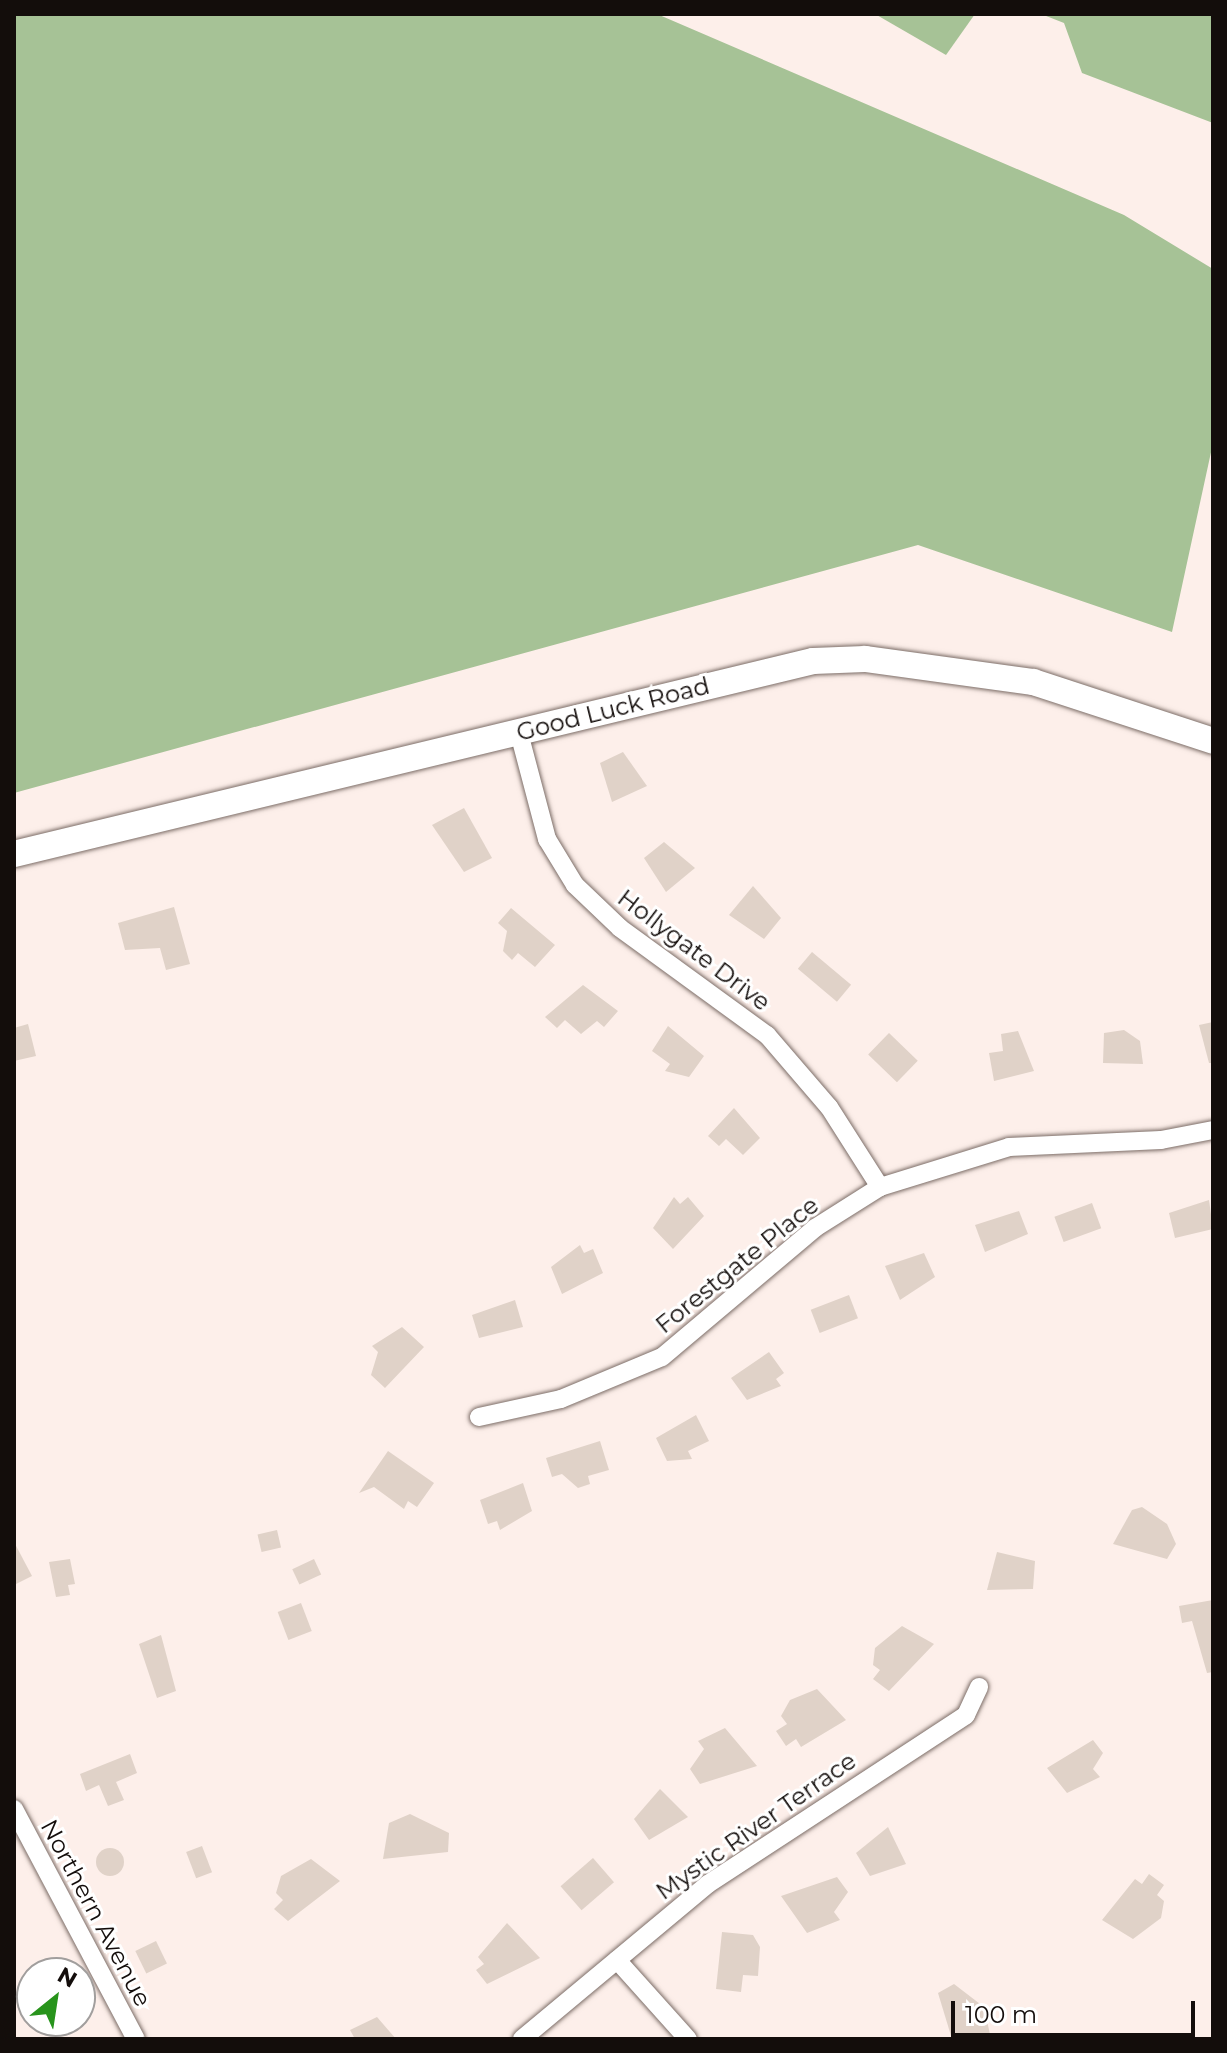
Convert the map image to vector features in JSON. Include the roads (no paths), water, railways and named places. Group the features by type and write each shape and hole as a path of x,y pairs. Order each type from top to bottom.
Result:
{"street":[{"name":"Good Luck Road","path":"14,854 770,670 865,659 1033,682 1213,741"},
{"name":"Hollygate Drive","path":"519,733 547,839 575,885 620,928 767,1035 829,1107 880,1187"},
{"name":"Forestgate Place","path":"479,1417 561,1399 662,1357 815,1228 880,1187 1009,1147 1161,1140 1213,1130"},
{"name":"Mystic River Terrace","path":"522,2039 617,1960 786,1829 966,1715 979,1687"},
{"name":"Northern Avenue","path":"14,1809 136,2039"},
{"path":"617,1960 688,2039"}]}
